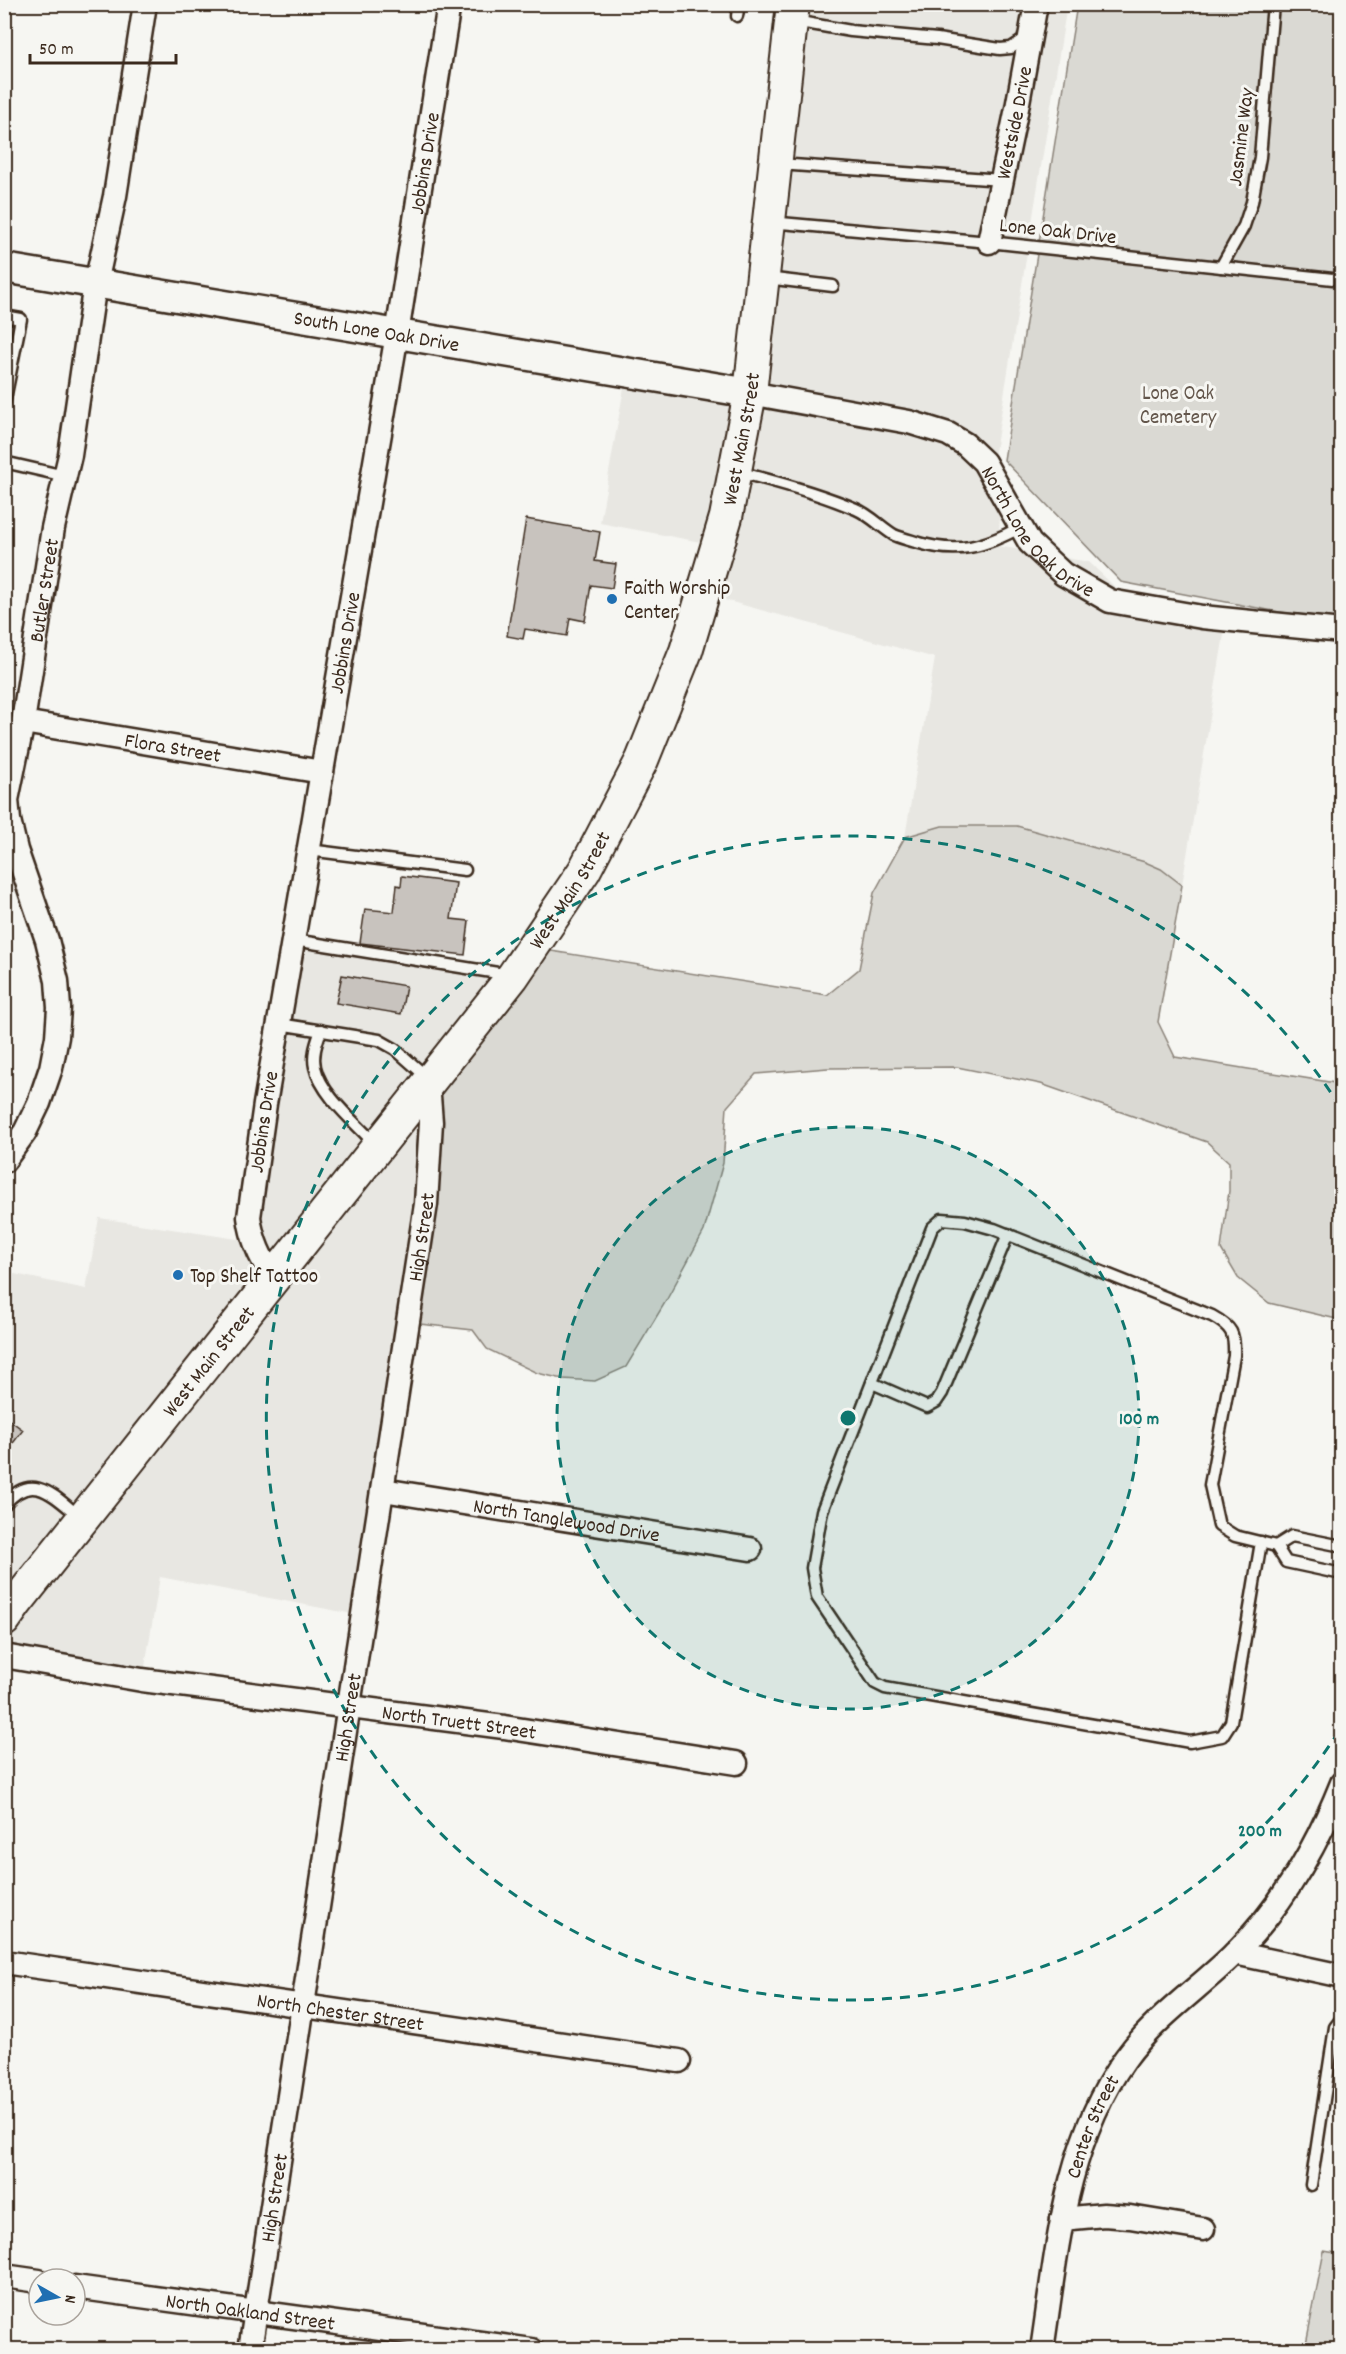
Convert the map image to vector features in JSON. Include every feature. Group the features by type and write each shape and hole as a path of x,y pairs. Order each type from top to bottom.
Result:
{"main road":[{"name":"West Main Street","path":"7,1611 513,976 584,871 642,760 686,651 726,517 750,393 792,13"}],"street":[{"name":"Butler Street","path":"4,1161 25,1132 39,1103 51,1068 57,1037 59,1008 57,981 47,940 16,849 7,800 23,722 53,528 65,476 145,4"},
{"name":"Jobbins Drive","path":"273,1276 263,1263 251,1231 249,1217 279,1024 397,334 449,4"},
{"name":"Westside Drive","path":"989,242 1036,4"},
{"name":"South Lone Oak Drive","path":"4,268 750,393"},
{"name":"North Lone Oak Drive","path":"750,393 909,422 948,434 965,444 984,462 1030,543 1064,574 1110,601 1202,617 1341,631"},
{"name":"Flora Street","path":"23,722 322,772"},
{"name":"High Street","path":"250,2349 351,1707 426,1204 431,1122 430,1082"},
{"name":"North Tanglewood Drive","path":"383,1490 750,1549"},
{"name":"North Truett Street","path":"4,1656 142,1680 504,1726 736,1763"},
{"name":"Center Street","path":"1042,2349 1069,2182 1107,2088 1125,2059 1153,2028 1235,1953 1266,1918 1306,1861 1324,1828 1341,1784"},
{"path":"1235,1953 1341,1976"},
{"name":"North Chester Street","path":"4,1962 679,2061"},
{"path":"1062,2219 1130,2217 1203,2229"},
{"path":"4,2276 27,2279"},
{"name":"North Oakland Street","path":"87,2289 531,2349"}],"lane":[{"path":"737,16 739,4"},
{"name":"Jasmine Way","path":"1221,267 1244,226 1252,202 1260,157 1273,4"},
{"path":"792,13 851,31 937,39 1000,49 1011,48 1030,35"},
{"path":"776,164 1002,180"},
{"name":"Lone Oak Drive","path":"770,222 989,242 1341,280"},
{"path":"763,278 833,286"},
{"path":"4,316 21,319 4,404"},
{"path":"4,462 65,476"},
{"path":"735,471 777,481 832,499 863,513 897,536 924,545 965,549 986,545 1021,527"},
{"path":"309,850 465,870"},
{"path":"294,940 513,976"},
{"path":"279,1024 379,1040 395,1049 430,1082"},
{"path":"321,1030 315,1050 315,1067 320,1081 329,1095 378,1146"},
{"path":"1261,1542 1231,1722 1222,1736 1190,1742 885,1688 875,1683 817,1597 812,1568 822,1511 932,1228 942,1219 965,1221 1008,1234 1212,1316 1229,1325 1235,1341 1234,1356 1210,1485 1219,1526 1235,1536 1261,1542 1276,1546 1286,1562 1341,1574"},
{"path":"872,1383 927,1407 936,1402 1008,1234"},
{"path":"4,1505 13,1494 34,1488 44,1488 82,1519"},
{"path":"1276,1546 1292,1536 1341,1546"},
{"path":"1311,2185 1335,2027 1341,2018"}],"shaded area":[{"path":"803,5 1067,5 994,458 995,464 1003,473 998,546 1089,562 1117,589 1228,611 1182,885 1161,869 1017,826 942,826 905,837 935,658 714,597"},
{"path":"625,382 737,401 706,543 600,523"},
{"path":"304,943 493,972 434,1055 5,1600 5,1272 86,1289 99,1218 244,1240"},
{"path":"429,1101 402,1322 353,1614 160,1577 143,1678 5,1648 5,1641 22,1615"}],"green space":[{"name":"Lone Oak Cemetery","path":"1077,5 1341,5 1341,619 1279,612 1121,582 1004,460"},
{"path":"942,826 1017,826 1145,862 1161,869 1182,885 1158,1022 1175,1057 1341,1084 1341,1320 1269,1303 1238,1278 1221,1249 1229,1191 1229,1162 1207,1142 1041,1084 957,1067 828,1068 756,1074 727,1107 723,1163 704,1231 666,1301 626,1367 595,1381 563,1379 537,1373 487,1349 473,1330 402,1322 429,1101 545,950 827,995 859,969 874,893 905,837"},
{"path":"1324,2251 1341,2254 1341,2349 1305,2349"}],"building":[{"path":"526,519 600,532 595,561 616,564 612,588 591,585 585,621 570,618 567,636 525,629 523,639 507,636"},
{"path":"402,876 456,883 451,919 469,921 465,955 360,943 365,909 394,912 397,885 401,886"},
{"path":"342,975 406,986 401,1014 336,1003"},
{"path":"4,1416 23,1430 4,1455"}],"place":[{"name":"Faith Worship Center","path":"612,599"},
{"name":"Top Shelf Tattoo","path":"178,1275"}]}
